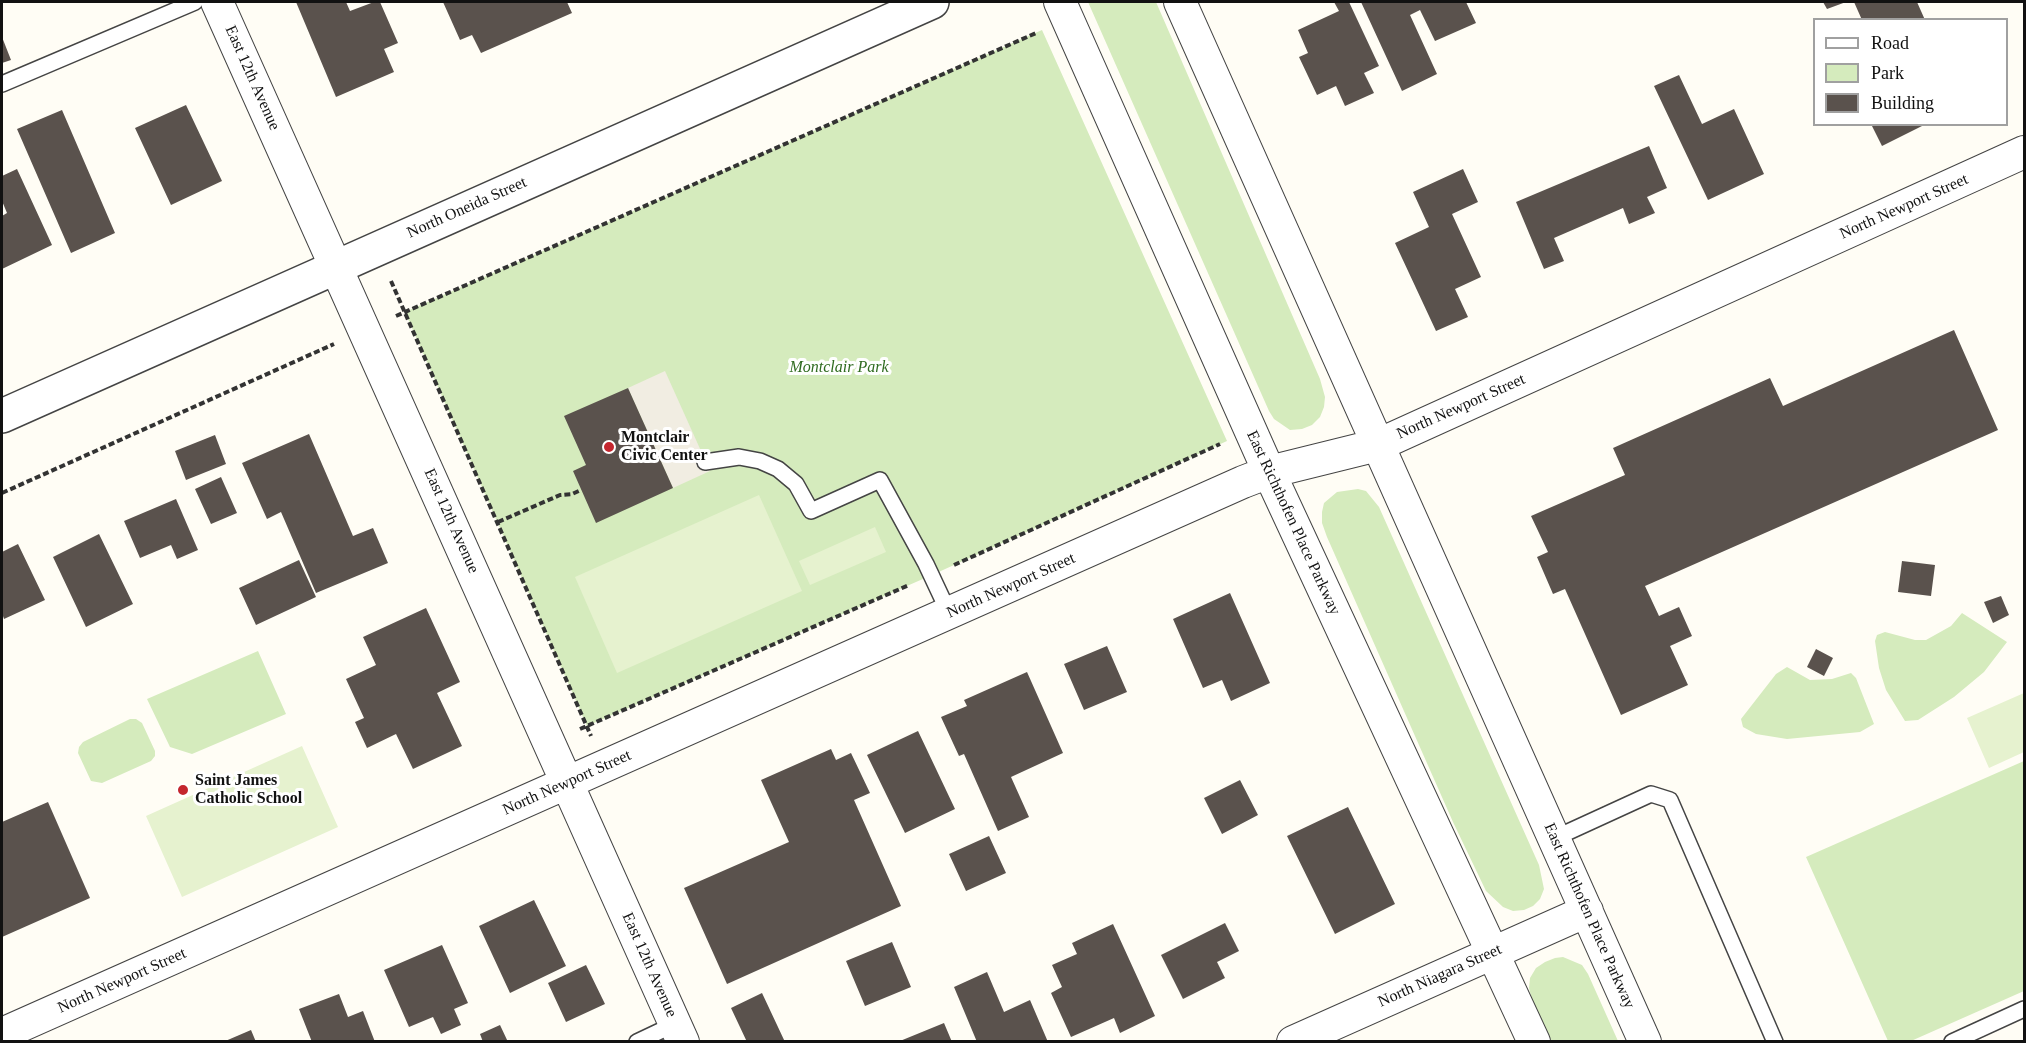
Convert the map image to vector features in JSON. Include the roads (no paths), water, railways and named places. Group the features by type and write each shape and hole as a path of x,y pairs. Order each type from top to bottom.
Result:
{"street":[{"name":"East 12th Avenue","path":"218,2 679,1033"},
{"name":"North Oneida Street","path":"2,416 932,2"},
{"name":"East Richthofen Place Parkway","path":"1180,2 1646,1041"},
{"name":"East Richthofen Place Parkway","path":"1064,10 1269,472 1534,1041"},
{"name":"North Newport Street","path":"2,1034 1269,472 1378,445 2025,152"},
{"name":"North Niagara Street","path":"1293,1041 1587,911"}],"lane":[{"path":"2,84 195,2"},
{"path":"705,462 739,457 760,461 778,469 796,484 812,511 880,480 929,570 949,613"},
{"path":"1555,838 1651,794 1670,800 1775,1041"},
{"path":"1952,1041 2025,1009"},
{"path":"637,1041 679,1033"}],"place":[{"name":"Montclair Civic Center","path":"609,447"},
{"name":"Saint James Catholic School","path":"183,790"}],"park label":[{"name":"Montclair Park","path":"839,368"}]}
